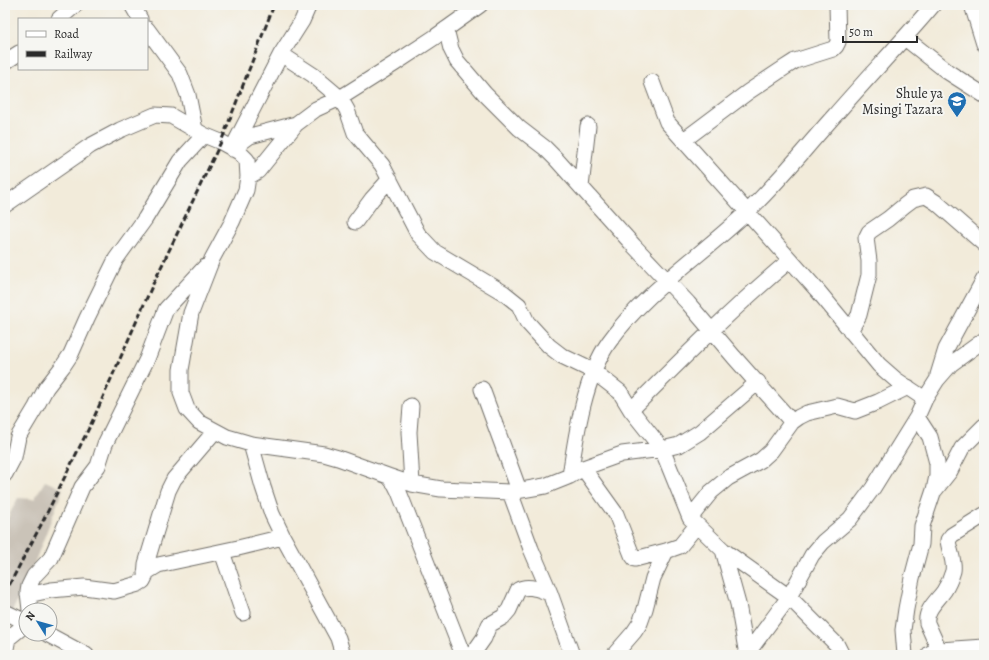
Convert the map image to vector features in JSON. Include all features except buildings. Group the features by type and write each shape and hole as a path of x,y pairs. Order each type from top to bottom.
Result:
{"main road":[{"path":"936,653 984,649"}],"street":[{"path":"60,18 75,5"},
{"path":"132,5 139,18"},
{"path":"232,149 281,54 302,21 309,5"},
{"path":"248,177 258,171 296,124 316,109 340,98 480,5"},
{"path":"684,140 748,92 795,61 833,49 838,42 837,5"},
{"path":"908,388 859,410 854,411 837,406 807,413 792,422 771,451 761,460 728,478 711,492 680,546 637,559 634,557 616,514 577,472 578,427 593,371 609,342 637,308 747,212 774,185 933,5"},
{"path":"972,5 984,44"},
{"path":"446,29 457,61 485,94 502,113 545,148 668,281 792,422"},
{"path":"148,30 180,74 200,132"},
{"path":"905,38 948,72 984,95"},
{"path":"5,62 18,54"},
{"path":"281,54 313,75 340,98 347,110 355,133 382,165 418,234 435,252 504,293 520,305 528,322 548,346 562,356 593,371 620,392 631,410 662,449 694,522 723,550 789,597 837,645 842,655"},
{"path":"652,82 667,122 818,291 886,373 925,399"},
{"path":"5,205 90,146 120,130 155,115 171,116 239,152 247,160 248,177 246,190 212,259 191,313 181,370 181,393 188,409 198,422 227,437 250,444 324,454 353,462 412,484 440,489 514,491 545,486 622,454 662,449 679,445 700,432 758,382"},
{"path":"232,149 250,136 296,124"},
{"path":"581,187 588,126"},
{"path":"5,474 12,462 18,437 46,388 71,354 116,259 145,219 180,161 200,132"},
{"path":"356,222 372,199 390,179"},
{"path":"850,331 859,315 869,275 866,238 869,232 888,219 905,204 913,199 926,196 937,203 984,244"},
{"path":"29,602 28,595 31,580 51,558 82,487 98,466 105,444 147,359 166,309 212,259"},
{"path":"631,410 711,330 790,260"},
{"path":"937,380 946,349 984,279"},
{"path":"746,655 789,597 812,555 850,518 872,488 917,417 925,399 937,380 951,364 984,340"},
{"path":"482,389 531,549 550,593 568,652"},
{"path":"411,406 409,432 412,484"},
{"path":"906,655 903,630 907,601 921,544 922,526 937,476 937,463 934,447 930,437 917,417"},
{"path":"934,490 950,472 962,448 984,426"},
{"path":"28,595 51,590 84,587 117,591 138,584 145,577 146,564 168,491 174,479 215,431"},
{"path":"250,444 282,537 338,638 343,655"},
{"path":"388,476 395,484 399,492 463,655"},
{"path":"936,653 926,623 926,618 933,604 945,590 953,570 953,560 948,540 952,535 984,515"},
{"path":"145,573 158,565 222,552 282,537"},
{"path":"723,550 738,604 746,655"},
{"path":"614,655 640,623 646,609 653,578 666,551"},
{"path":"222,552 243,613"},
{"path":"472,655 484,638 489,625 503,617 509,610 518,590 524,587 529,587 550,593"},
{"path":"5,612 18,619"},
{"path":"5,654 6,639 18,629"},
{"path":"58,640 86,655"}],"shaded area":[{"path":"45,481 63,489 27,582 5,625 5,523 18,498 34,499"}],"railway":[{"path":"5,593 42,523 92,422 153,284 221,142 274,5"}],"place":[{"name":"Shule ya Msingi Tazara","path":"957,118"}]}
